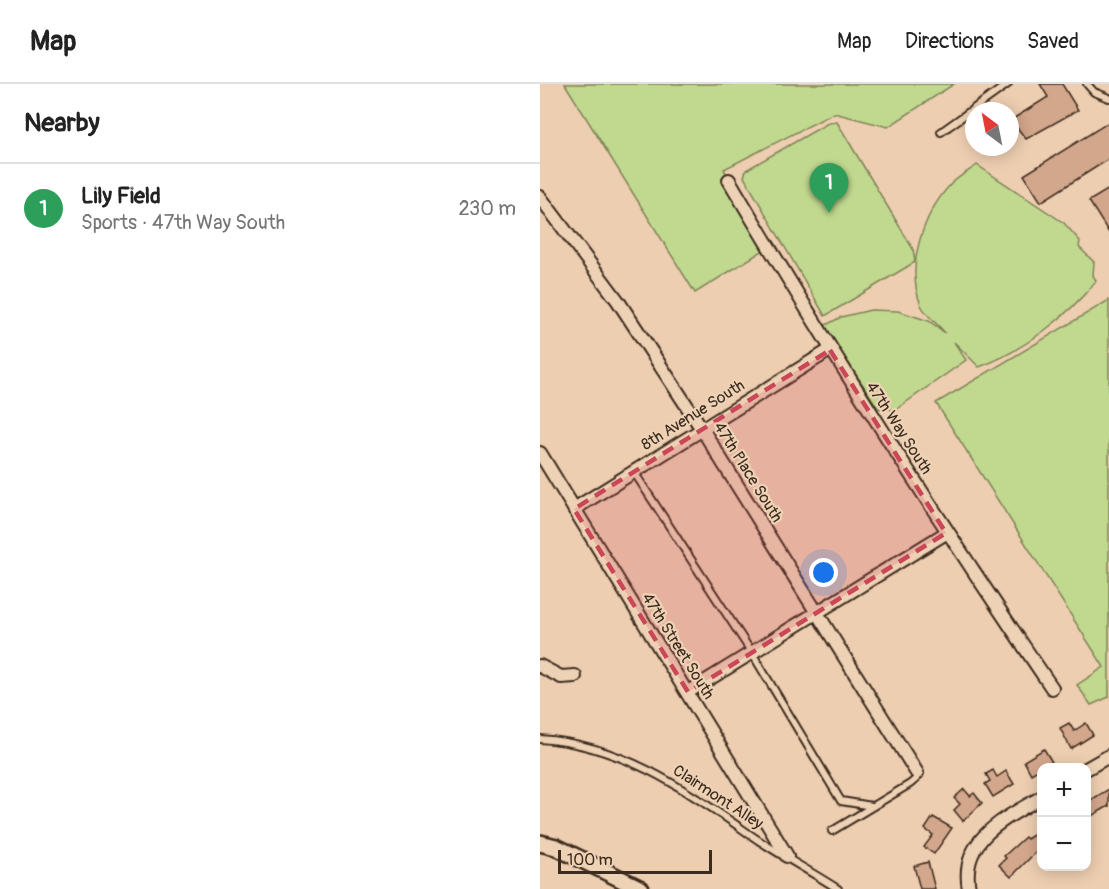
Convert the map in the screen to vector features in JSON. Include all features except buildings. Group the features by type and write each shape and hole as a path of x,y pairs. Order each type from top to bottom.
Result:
{"street":[{"name":"47th Way South","path":"729,180 830,350 946,533 1052,688"},
{"name":"47th Place South","path":"540,198 618,301 702,429 917,773"},
{"name":"8th Avenue South","path":"574,509 830,350"},
{"name":"47th Street South","path":"540,453 787,856"},
{"path":"688,692 946,533"},
{"path":"540,666 561,676 574,676"},
{"path":"1091,766 1109,756"},
{"path":"969,889 970,859 982,836 995,825 1037,799"},
{"path":"540,843 570,854 641,889"},
{"path":"540,854 570,854"}],"lane":[{"path":"941,132 1008,84"},
{"path":"1087,84 1094,92 1109,98"},
{"path":"634,472 752,653 841,801 872,806"},
{"name":"Clairmont Alley","path":"540,739 602,750 673,782 838,889"},
{"path":"832,831 916,779 917,773"}],"highlighted area":[{"path":"830,350 946,533 688,692 574,509"}],"green space":[{"path":"565,84 954,84 888,127 834,113 724,169 764,250 695,293"},
{"path":"837,122 913,249 915,262 825,316 744,177 746,170 828,123"},
{"path":"977,165 1064,223 1080,241 1079,247 1094,262 1093,275 1096,281 1058,320 1012,352 979,367 954,342 966,360 895,410 878,408 824,326 841,317 871,310 898,311 929,321 945,333 921,305 915,274 916,257 925,225 941,196 954,181"},
{"path":"1109,300 1109,697 1091,705 1077,685 1104,667 936,403"}],"place":[{"name":"Lily Field","path":"829,213"}]}
